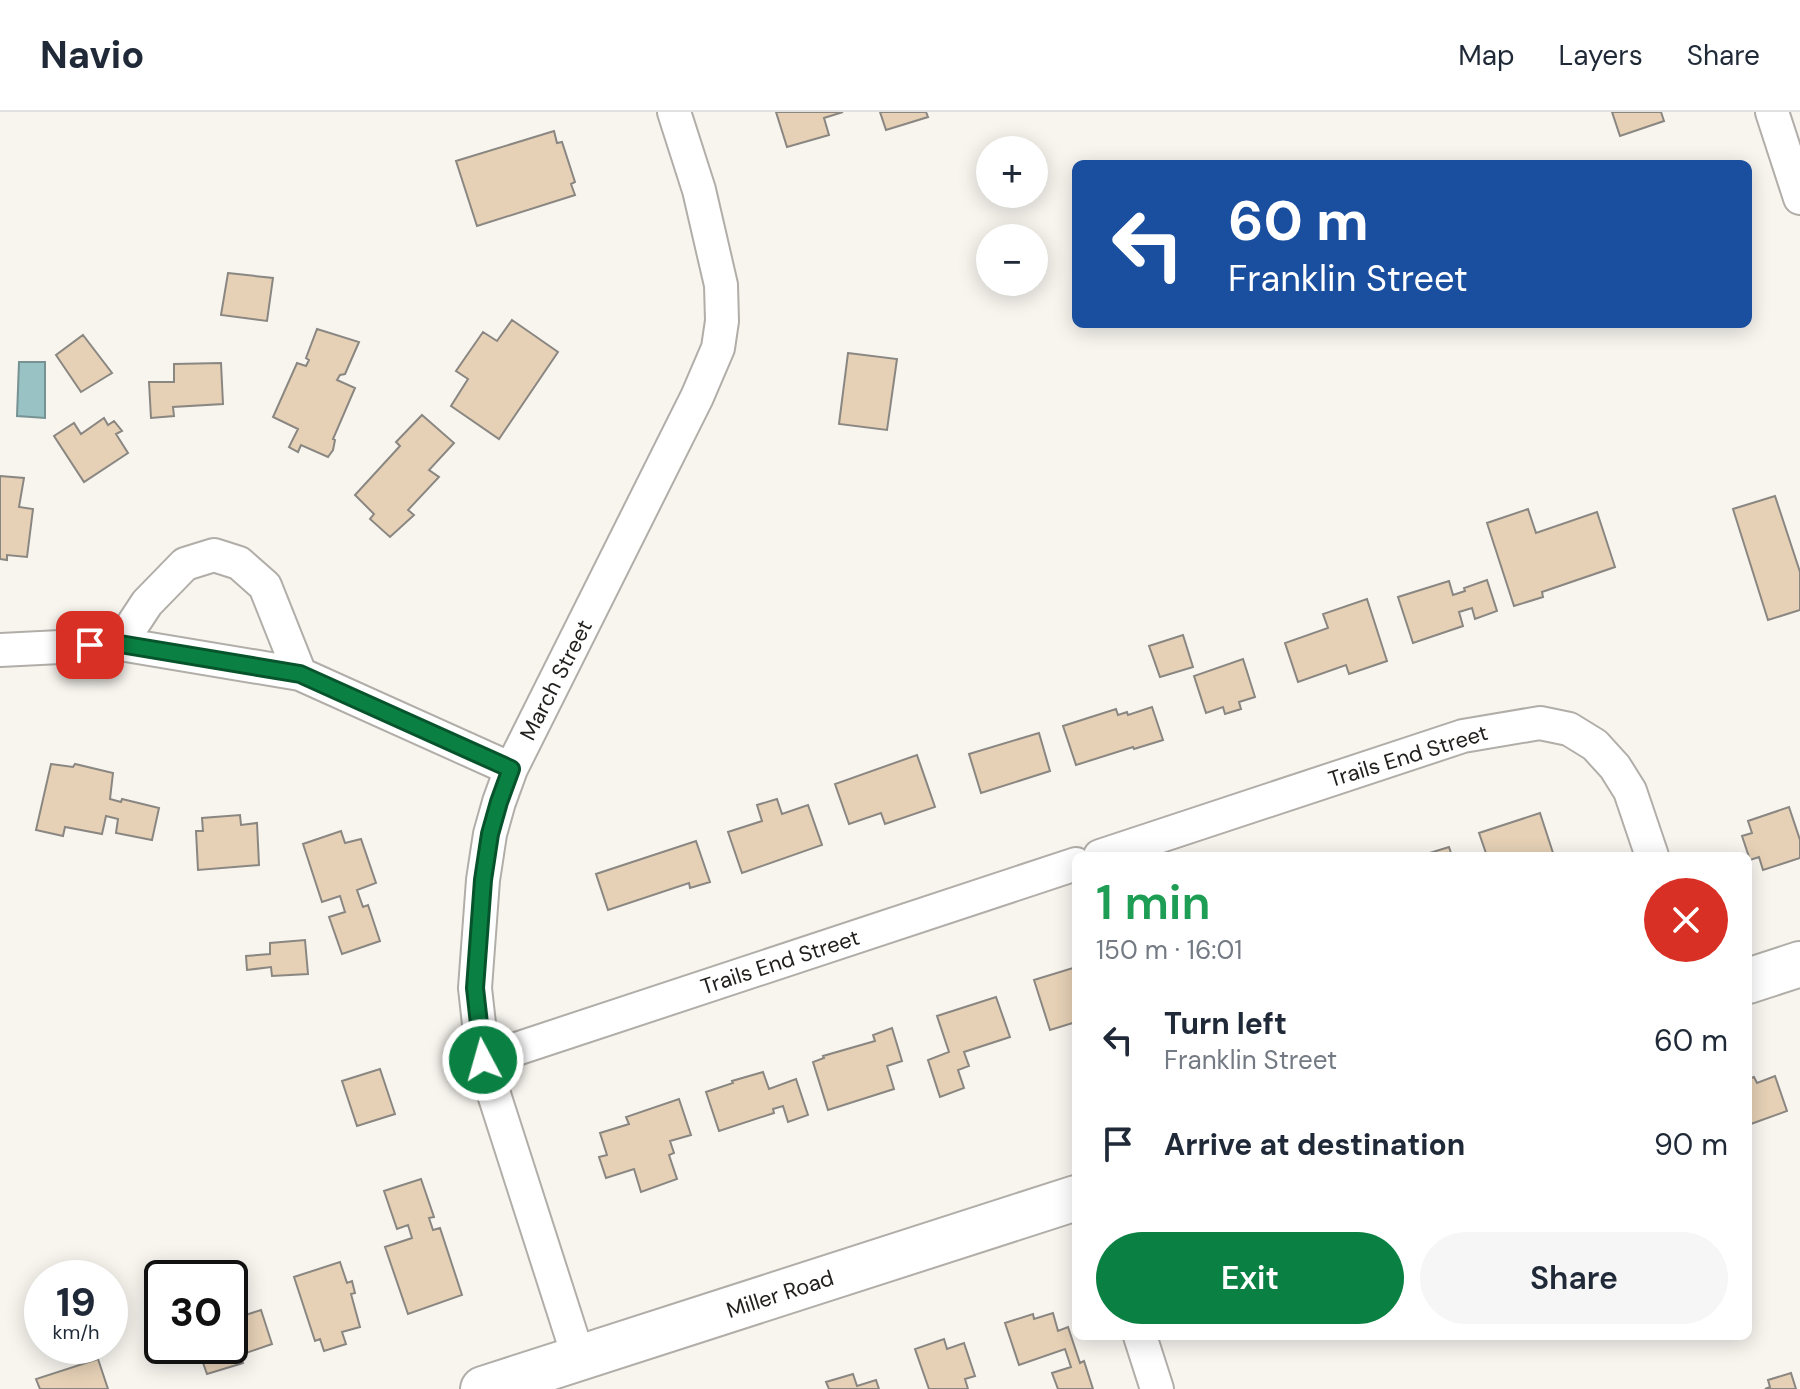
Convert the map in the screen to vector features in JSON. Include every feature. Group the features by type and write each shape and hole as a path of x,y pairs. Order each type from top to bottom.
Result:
{"street":[{"name":"March Street","path":"579,1359 483,1060 475,988 483,880 490,834 511,769 697,397 718,348 722,321 721,285 699,190 674,112"},
{"path":"1772,112 1800,198"},
{"path":"120,644 147,603 185,564 214,555 239,563 265,586 300,674"},
{"path":"0,650 120,644 300,674 511,769"},
{"name":"Trails End Street","path":"1112,852 1463,736 1540,723 1569,729 1595,745 1615,767 1630,791 1651,852"},
{"name":"Trails End Street","path":"483,1060 1072,865"},
{"path":"1752,980 1800,964"},
{"name":"Miller Road","path":"483,1389 1072,1199"},
{"path":"1141,1340 1157,1389"}],"water":[{"path":"19,362 45,362 45,418 17,416"}],"building":[{"path":"776,112 843,112 824,118 829,135 787,147"},
{"path":"880,112 926,112 928,117 886,130"},
{"path":"1612,112 1661,112 1664,121 1620,136"},
{"path":"554,131 557,143 562,142 575,182 571,184 575,195 477,226 456,161"},
{"path":"228,273 273,278 267,321 221,315"},
{"path":"512,320 558,352 499,439 451,406 468,379 456,371 483,332 497,341"},
{"path":"317,329 359,342 345,374 337,380 355,388 328,457 301,445 298,452 289,447 298,429 273,417 297,363 306,366 309,360 306,358"},
{"path":"83,335 112,373 81,392 56,355"},
{"path":"848,353 897,359 887,430 839,424"},
{"path":"221,363 223,404 173,407 174,416 151,418 149,382 174,382 174,364"},
{"path":"422,415 454,443 429,470 439,477 408,510 414,515 390,537 370,519 374,514 355,495 400,446 396,442"},
{"path":"104,418 108,425 114,421 122,431 116,434 128,453 84,482 54,436 74,423 81,434"},
{"path":"0,476 24,478 19,507 33,509 27,557 7,555 7,560 0,559"},
{"path":"1775,496 1800,572 1800,610 1768,620 1733,509"},
{"path":"1528,509 1536,533 1597,512 1615,567 1542,592 1543,597 1514,606 1487,523"},
{"path":"1487,580 1497,611 1475,619 1472,608 1459,612 1463,626 1413,643 1398,597 1449,581 1453,595"},
{"path":"1367,599 1387,661 1349,674 1346,665 1298,682 1285,643 1328,628 1323,614"},
{"path":"1183,635 1193,667 1160,677 1149,646"},
{"path":"1243,659 1255,697 1239,702 1241,709 1225,714 1223,707 1206,713 1194,676"},
{"path":"1152,707 1163,740 1076,765 1063,726 1116,709 1118,715 1127,712 1128,715"},
{"path":"1039,733 1050,771 981,793 969,754"},
{"path":"917,755 935,807 885,824 881,813 849,824 835,784"},
{"path":"51,764 73,767 75,764 113,773 110,799 159,808 152,840 116,833 118,819 106,816 102,834 65,827 63,836 36,830"},
{"path":"777,799 782,814 808,805 822,845 742,873 728,832 762,821 757,805"},
{"path":"1789,807 1800,840 1800,858 1763,870 1759,857 1752,859 1752,852 1747,852 1742,836 1752,833 1748,821"},
{"path":"1540,813 1553,852 1486,852 1479,833"},
{"path":"240,815 241,825 257,823 259,865 198,870 196,831 203,831 202,818"},
{"path":"341,831 345,843 361,839 376,883 357,890 363,907 368,905 380,941 342,954 329,917 345,912 340,896 322,902 303,844"},
{"path":"696,841 710,882 690,888 689,883 608,910 596,874"},
{"path":"1449,847 1451,852 1433,852"},
{"path":"305,940 308,974 272,976 271,967 247,970 246,956 270,954 270,943"},
{"path":"1072,968 1072,1023 1050,1030 1034,980"},
{"path":"996,997 1010,1037 964,1052 969,1066 958,1070 964,1088 940,1097 928,1060 949,1052 937,1016"},
{"path":"892,1028 902,1061 887,1066 894,1089 828,1110 813,1062 823,1056 875,1041 873,1035"},
{"path":"380,1069 395,1114 357,1126 342,1081"},
{"path":"763,1072 769,1089 796,1079 808,1115 788,1122 783,1106 773,1109 774,1113 719,1131 706,1092"},
{"path":"1775,1076 1787,1111 1752,1124 1752,1078 1757,1083"},
{"path":"679,1099 691,1135 670,1141 674,1153 669,1155 677,1179 641,1192 634,1169 606,1178 599,1157 607,1155 600,1133 629,1124 626,1117"},
{"path":"421,1179 434,1217 429,1218 433,1230 440,1228 462,1295 408,1314 385,1247 412,1238 408,1225 397,1229 384,1191"},
{"path":"340,1262 347,1283 352,1281 355,1293 351,1294 360,1327 342,1332 346,1344 324,1351 320,1339 315,1341 294,1277"},
{"path":"261,1310 272,1344 248,1352 248,1314"},
{"path":"1053,1313 1058,1331 1068,1327 1093,1389 1058,1389 1052,1373 1071,1367 1065,1349 1019,1365 1005,1323 1033,1314 1034,1319"},
{"path":"944,1339 947,1349 964,1343 975,1376 965,1379 968,1389 929,1389 915,1349"},
{"path":"82,1364 100,1364 108,1389 40,1389 36,1379"},
{"path":"203,1364 240,1364 207,1374"},
{"path":"1791,1373 1796,1389 1765,1389 1770,1387 1768,1380"},
{"path":"853,1374 857,1386 876,1380 879,1389 829,1389 826,1382"}],"route":[{"path":"90,645 120,644 300,674 511,769 490,834 483,880 475,988 483,1060"}]}
